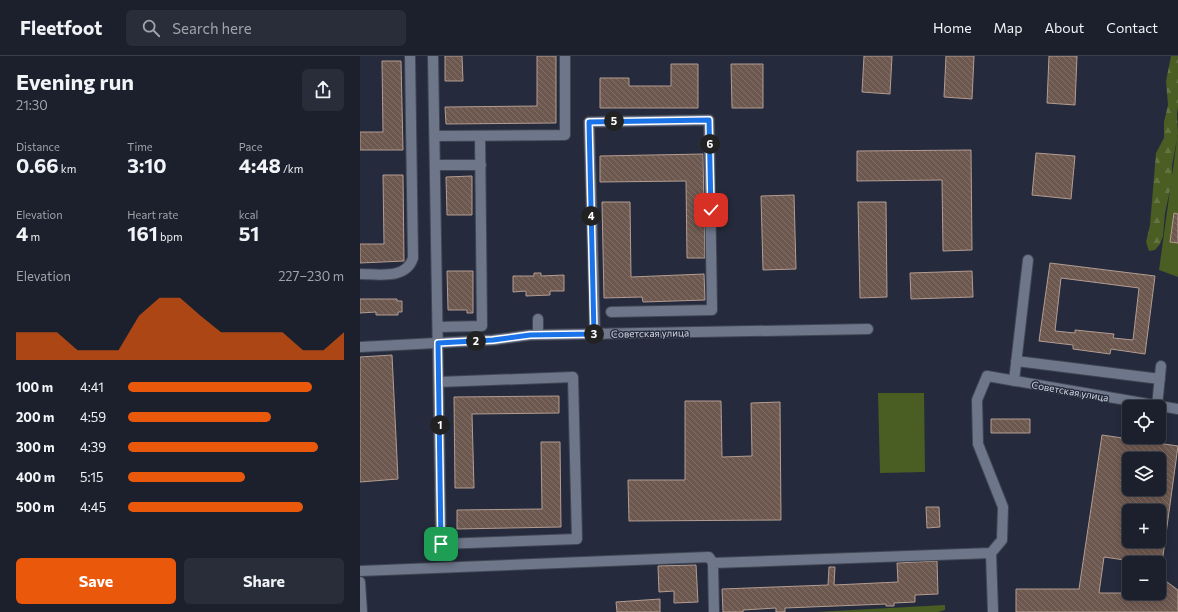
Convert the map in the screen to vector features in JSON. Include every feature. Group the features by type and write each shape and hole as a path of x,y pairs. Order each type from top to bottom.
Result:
{"street":[{"path":"360,274 395,274 402,272 410,265 413,258 410,56"},
{"path":"433,56 441,544 577,539 573,377 439,382"},
{"path":"435,136 565,135 565,56"},
{"path":"594,334 589,122 709,120 716,284 712,310 611,312"},
{"path":"438,327 482,326 486,269 480,136"},
{"path":"435,166 481,165"},
{"path":"1014,381 1028,260"},
{"path":"538,318 538,335"},
{"name":"Советская улица","path":"360,348 493,340 538,335 868,329"},
{"path":"1016,361 1160,379"},
{"path":"1158,400 1161,366"},
{"name":"Советская улица","path":"991,553 1002,540 1003,507 978,444 976,400 987,376 1123,400"},
{"name":"Советская улица","path":"1166,407 1178,409"},
{"path":"713,563 991,553 993,612"},
{"path":"360,571 709,557 713,563 714,612"},
{"path":"360,582 362,612"}],"green space":[{"path":"1171,56 1178,56 1178,134 1172,165 1172,181 1165,213 1163,236 1160,244 1155,250 1149,251 1146,242 1150,225 1156,153 1164,138 1164,122 1168,105 1166,81"},
{"path":"1178,132 1178,277 1159,270"},
{"path":"878,393 924,393 925,472 880,473"},
{"path":"945,605 945,610 938,612 815,612"}],"building":[{"path":"445,56 462,56 463,81 445,81"},
{"path":"537,56 556,56 556,123 446,124 445,107 537,106"},
{"path":"864,56 892,56 890,94 862,92"},
{"path":"946,56 974,56 972,99 944,97"},
{"path":"1049,56 1077,56 1075,105 1047,103"},
{"path":"382,61 401,61 403,150 360,150 360,132 383,132"},
{"path":"671,64 698,64 698,108 600,108 600,78 629,78 629,86 671,86"},
{"path":"731,64 763,64 763,108 732,108"},
{"path":"971,150 972,250 943,251 942,180 857,181 857,151"},
{"path":"1036,153 1075,156 1071,199 1032,195"},
{"path":"703,154 705,258 687,258 686,181 600,182 600,156"},
{"path":"383,175 403,175 404,261 360,263 360,244 384,244"},
{"path":"472,176 472,215 447,215 446,177"},
{"path":"794,195 796,269 763,270 761,196"},
{"path":"602,202 630,202 631,277 704,274 705,300 643,302 642,297 604,298"},
{"path":"858,202 886,202 887,297 860,298"},
{"path":"1174,213 1178,214 1178,243 1170,242"},
{"path":"1050,263 1155,276 1145,354 1111,349 1110,354 1073,349 1073,345 1039,341","holes":["1061,278 1139,288 1133,340 1113,338 1114,334 1075,330 1075,333 1055,331"]},
{"path":"447,271 473,271 473,313 467,313 467,310 448,310"},
{"path":"972,271 973,297 911,299 910,273"},
{"path":"534,273 541,273 541,276 564,275 564,291 550,291 550,295 526,296 526,291 513,292 513,276 534,276"},
{"path":"360,299 397,299 397,301 402,301 402,312 398,312 398,315 376,315 376,312 360,313"},
{"path":"392,355 398,479 360,482 360,357"},
{"path":"559,396 559,413 472,414 474,488 455,488 454,397"},
{"path":"685,401 721,401 722,457 752,456 751,403 780,402 781,520 629,521 628,480 685,480"},
{"path":"991,419 1030,419 1030,433 991,433"},
{"path":"1102,435 1122,438 1122,444 1164,444 1178,446 1166,534 1166,504 1122,504 1122,548 1164,548 1163,556 1122,556 1122,560 1104,557 1099,593 1122,593 1122,600 1166,600 1166,581 1178,590 1178,612 1016,612 1016,589 1079,589"},
{"path":"541,442 560,442 561,527 457,529 457,510 542,509"},
{"path":"926,507 939,507 940,527 927,528"},
{"path":"937,561 938,594 915,595 915,602 894,603 894,606 886,606 886,604 785,608 785,612 776,612 776,608 743,610 743,612 723,612 722,589 828,585 829,567 835,567 834,585 898,582 897,563"},
{"path":"696,565 698,602 674,603 674,591 659,592 658,566"},
{"path":"660,599 660,612 617,612 616,602"}],"route":[{"path":"441,544 438,343 493,340 530,335 594,334 589,122 709,120 711,210"}]}
